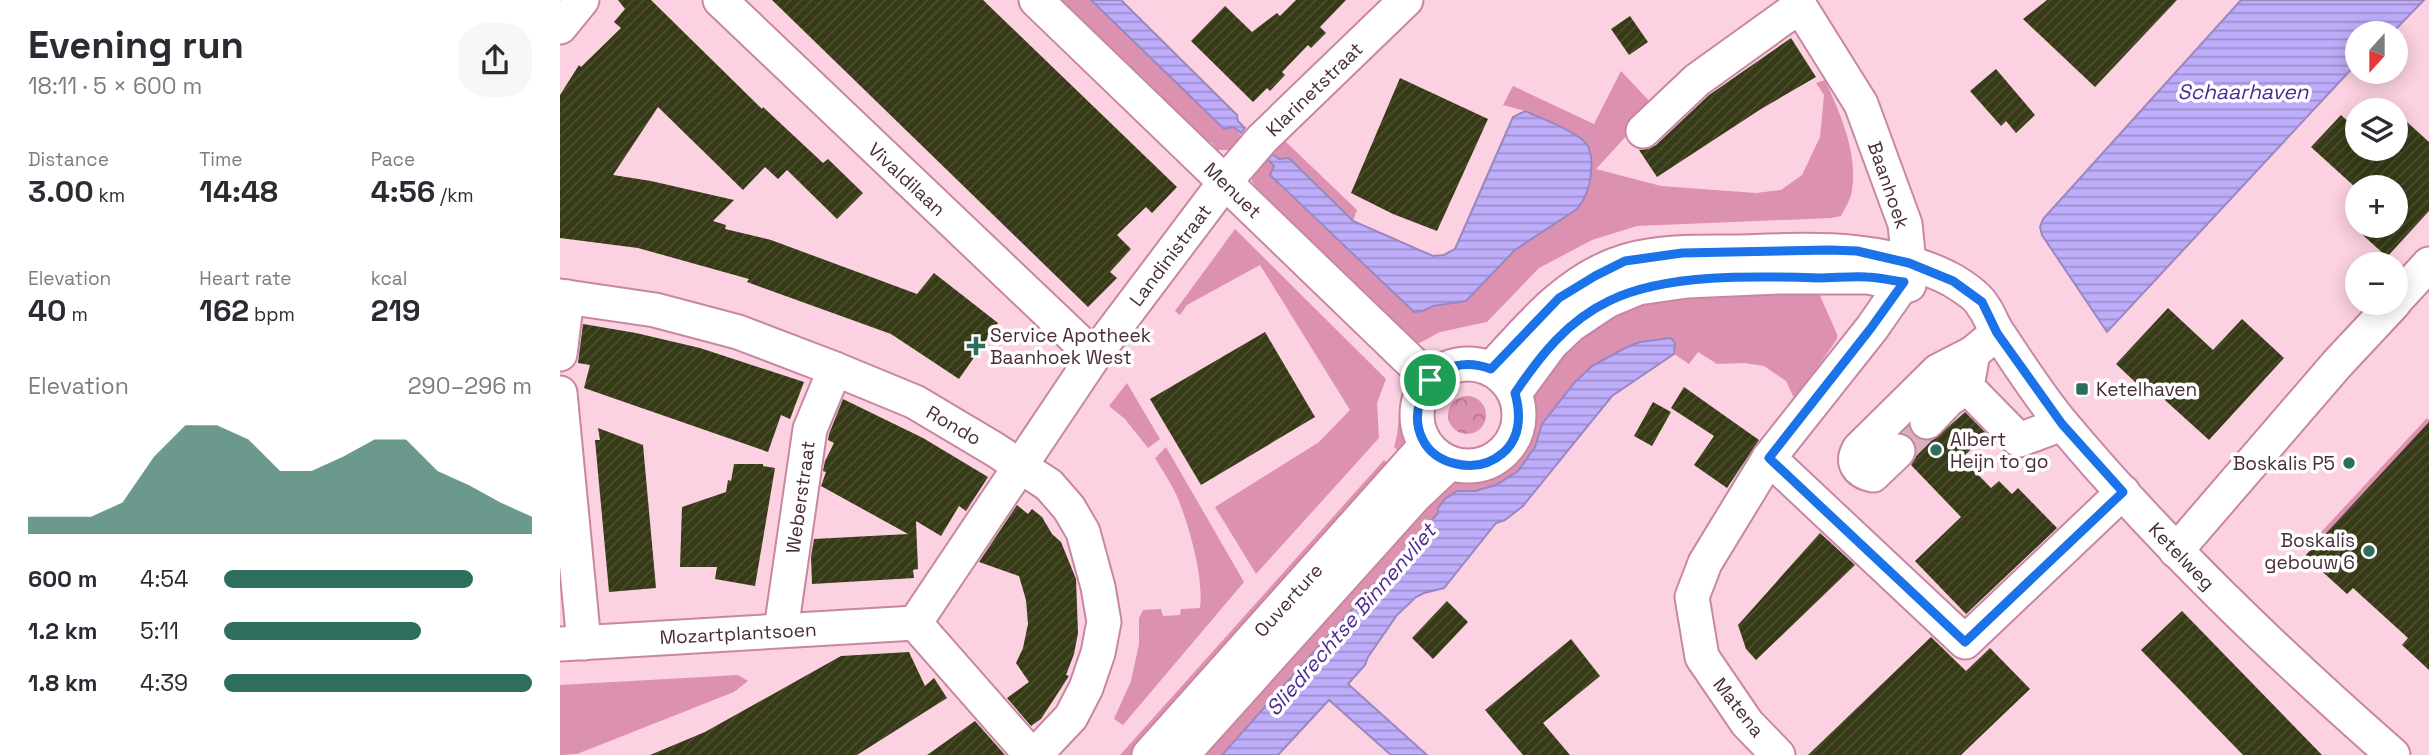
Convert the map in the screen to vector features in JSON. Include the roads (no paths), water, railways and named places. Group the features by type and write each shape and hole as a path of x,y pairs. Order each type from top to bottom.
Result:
{"street":[{"path":"560,27 582,0"},
{"name":"Vivaldilaan","path":"720,0 1094,355"},
{"name":"Menuet","path":"1036,0 1430,380"},
{"name":"Klarinetstraat","path":"1225,182 1262,139 1406,0"},
{"path":"1643,131 1697,80 1798,3"},
{"name":"Baanhoek","path":"1798,3 1861,104 1905,224 1907,273"},
{"name":"Landinistraat","path":"1021,466 1094,355 1225,182"},
{"path":"1491,369 1559,298 1595,276 1625,261 1682,253 1857,251 1907,273 1985,343"},
{"path":"2408,287 2429,264"},
{"path":"1515,393 1551,344 1571,325 1607,301 1638,288 1687,281 1868,277 1907,273"},
{"path":"1907,273 1871,328 1769,458 1965,642 2123,492"},
{"path":"560,354 563,296"},
{"name":"Rondo","path":"563,296 655,310 720,327 835,369 915,402 1049,485 1069,508 1083,531 1104,622 1098,653 1086,688 1071,717 1033,755"},
{"path":"2176,551 2337,364 2383,315"},
{"path":"1927,422 1948,400 1967,387 1985,343"},
{"path":"1898,451 1873,475 1860,471 1855,465 1854,456 1859,449 1938,371 1985,343"},
{"name":"Ketelweg","path":"1985,343 2176,551 2293,667 2393,755"},
{"path":"1465,363 1491,369 1507,380 1515,393 1520,408 1515,438 1506,450 1494,459 1480,465 1465,466 1438,454 1420,433 1420,396 1430,380 1441,371 1465,363"},
{"name":"Weberstraat","path":"781,630 810,429 835,369"},
{"path":"1967,387 2018,440 2062,424"},
{"path":"560,393 572,644"},
{"name":"Ouverture","path":"1149,755 1438,454"},
{"name":"Ouverture","path":"1182,755 1415,496 1438,454"},
{"name":"Matena","path":"1769,458 1705,563 1692,597 1702,657 1747,723 1778,755"},
{"path":"1021,466 915,623 1033,755"},
{"name":"Mozartplantsoen","path":"572,644 915,623"}],"water":[{"path":"1091,0 1121,0 1237,115 1238,121 1245,128 1241,133 1234,127 1224,129"},
{"name":"Schaarhaven","path":"2241,0 2424,0 2404,21 2345,21 2345,76 2107,332 2042,235 2040,227 2043,219"},
{"path":"1525,111 1569,131 1584,141 1592,163 1589,188 1577,209 1515,250 1466,301 1414,312 1270,175 1274,166 1268,160 1272,154 1279,159 1289,158 1353,221 1433,256 1444,255 1455,249 1513,117"},
{"name":"Sliedrechtse Binnenvliet","path":"1671,338 1675,343 1674,354 1612,396 1523,506 1505,520 1496,523 1444,588 1416,597 1397,615 1365,665 1348,684 1427,755 1391,755 1329,700 1278,755 1222,755 1438,513 1438,508 1445,499 1457,491 1475,491 1496,485 1518,471 1535,447 1542,424 1575,382 1592,366 1640,342"}],"tunnel":[{"path":"1898,451 1927,422"}],"place":[{"name":"Service Apotheek Baanhoek West","path":"976,346"},
{"name":"Ketelhaven","path":"2082,389"},
{"name":"Albert Heijn to go","path":"1936,450"},
{"name":"Boskalis P5","path":"2349,463"},
{"name":"Boskalis gebouw 6","path":"2369,551"}]}
